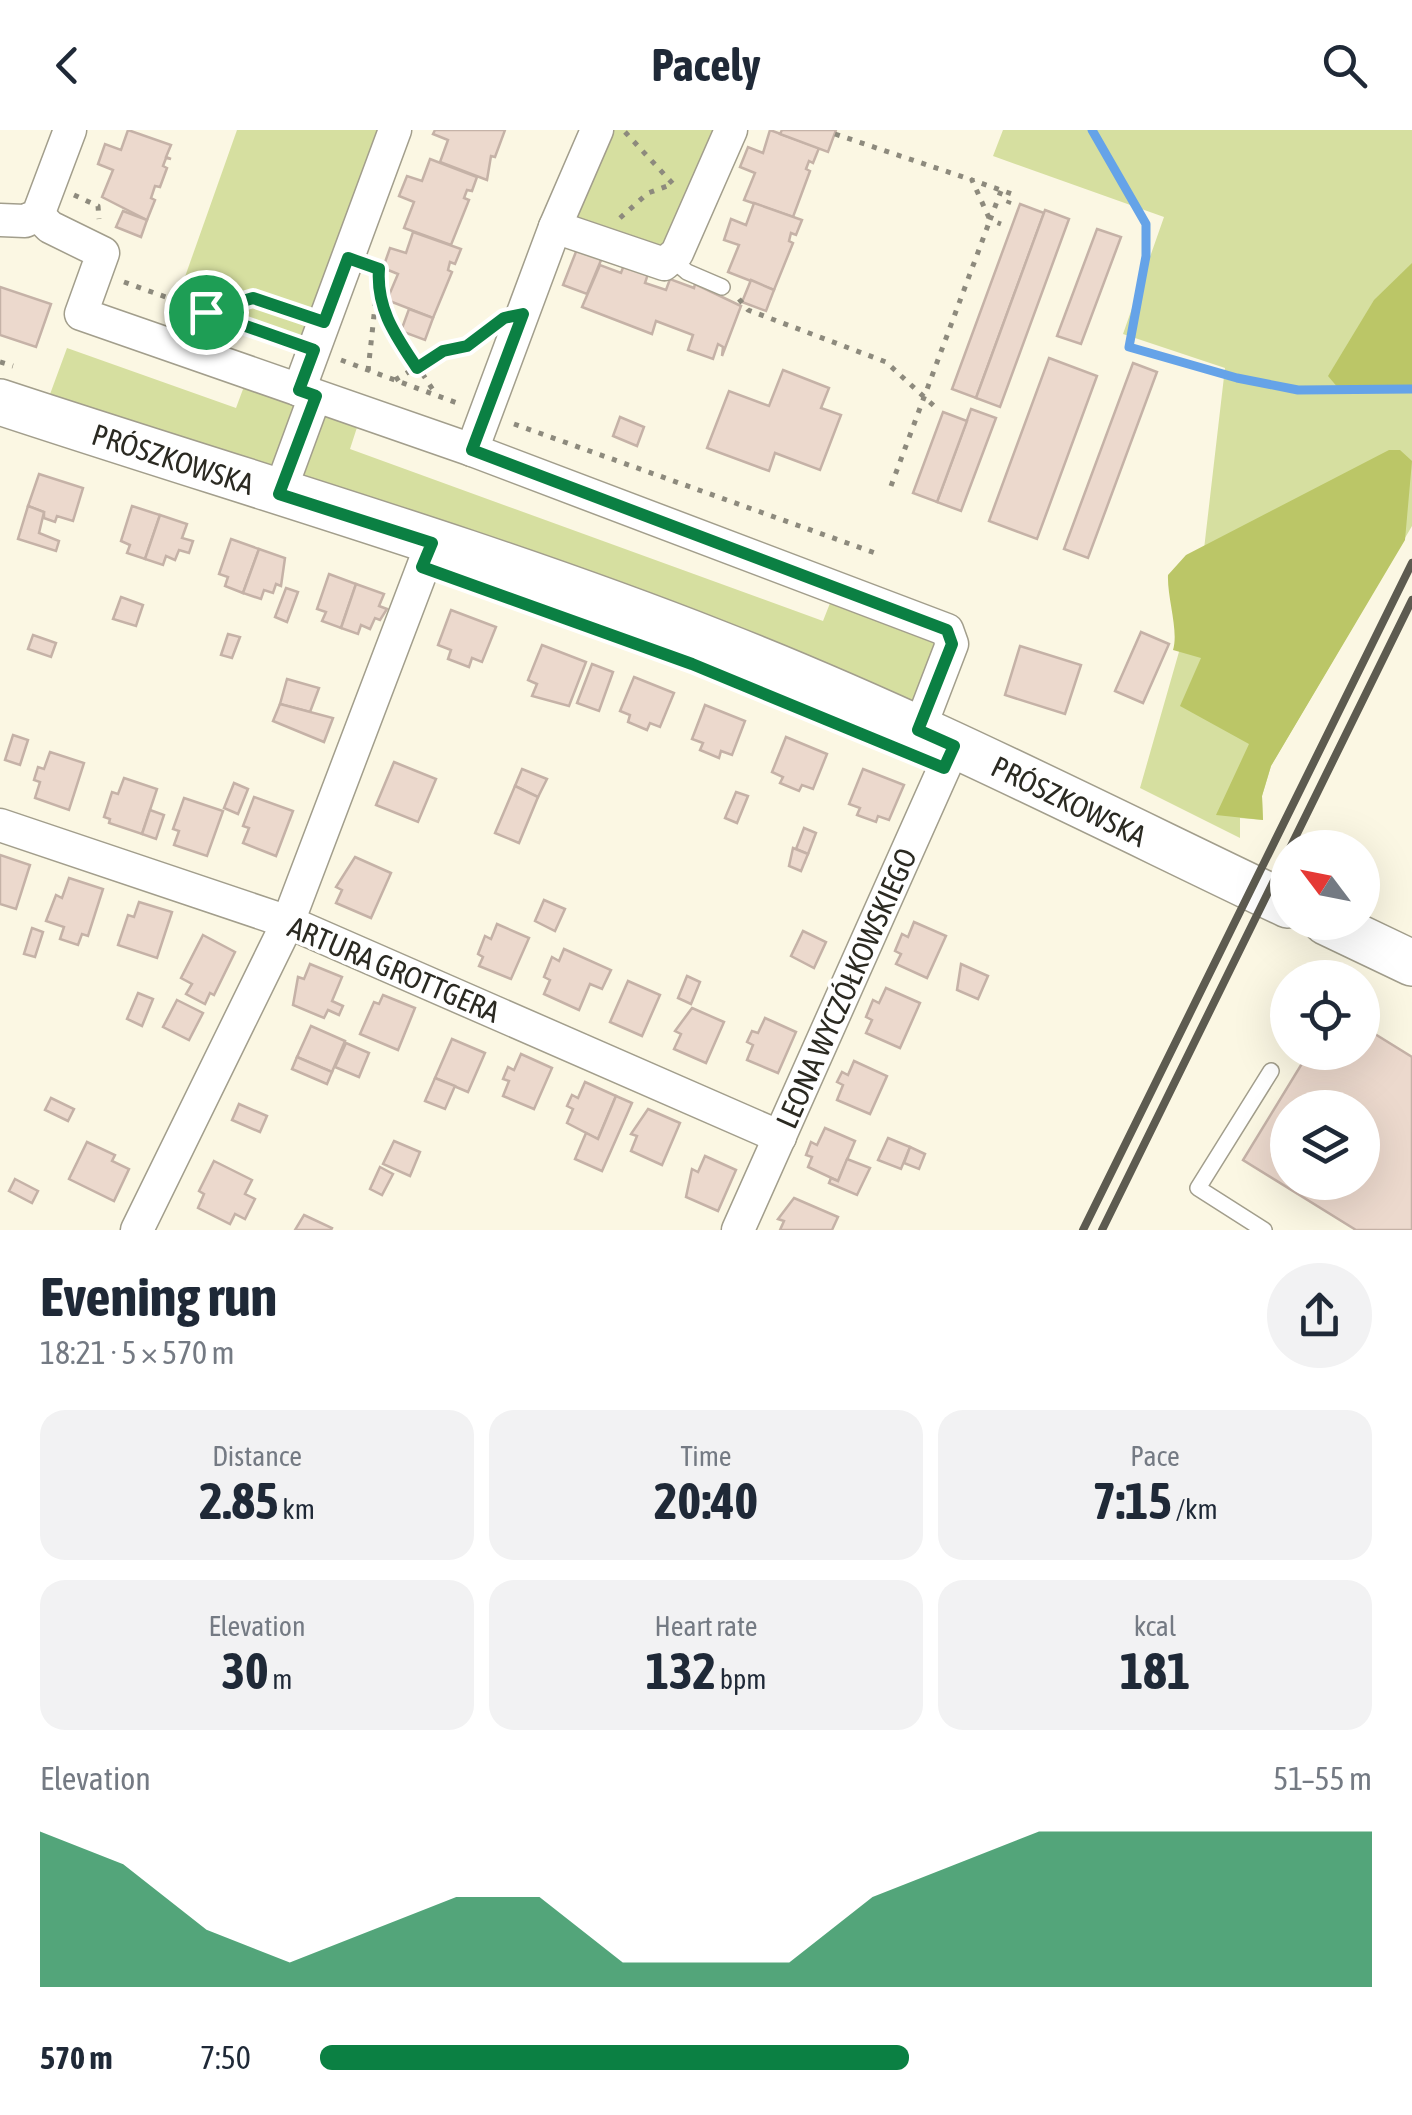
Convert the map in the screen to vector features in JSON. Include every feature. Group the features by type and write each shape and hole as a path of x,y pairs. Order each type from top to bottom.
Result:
{"main road":[{"name":"PRÓSZKOWSKA","path":"0,402 432,543 715,642 936,738 1270,896"},
{"path":"1363,940 1412,964"}],"street":[{"path":"0,220 24,221 38,216 70,130"},
{"path":"279,494 319,336 395,130"},
{"path":"472,450 555,227 597,130"},
{"path":"555,227 656,265 672,259 706,194 731,130"},
{"name":"LEONA WYCZÓŁKOWSKIEGO","path":"38,216 50,227 103,253 80,314 472,450 947,630 952,644 936,738 780,1137 738,1230"},
{"path":"137,1230 288,922 432,543"},
{"name":"ARTURA GROTTGERA","path":"0,825 288,922 780,1137"}],"lane":[{"path":"672,259 687,272 722,287"},
{"path":"1264,1230 1198,1188 1271,1071"}],"path":[{"path":"624,130 670,185"},
{"path":"835,134 1012,194 1008,204"},
{"path":"972,180 990,220 1001,224"},
{"path":"50,184 98,206 100,229"},
{"path":"591,240 648,193 670,185 706,194"},
{"path":"891,486 1001,190"},
{"path":"348,258 379,269 368,370"},
{"path":"115,279 206,312 319,336"},
{"path":"722,287 748,310 886,362 934,406"},
{"path":"377,292 386,318 436,395"},
{"path":"206,312 253,298 368,370 878,554"},
{"path":"394,380 443,351 467,346 504,318 523,314"}],"green space":[{"path":"237,130 395,130 312,356 175,305"},
{"path":"597,130 718,130 677,253 555,227"},
{"path":"1003,130 1412,130 1412,526 1271,766 1262,796 1263,820 1240,818 1240,838 1140,788 1201,575 1225,368 1123,334 1164,217 993,156"},
{"path":"1412,263 1412,385 1405,390 1339,389 1328,376 1374,300"},
{"path":"67,348 236,408 249,373 362,412 350,449 823,621 836,588 947,630 919,730 42,416"},
{"path":"1389,450 1400,450 1412,461 1405,540 1271,766 1262,796 1263,820 1216,815 1249,744 1180,706 1201,658 1173,650 1175,633 1168,575 1186,555"}],"building":[{"path":"128,130 171,145 166,157 171,159 166,158 163,166 167,168 160,187 155,186 151,198 155,200 147,220 102,197 113,170 98,164 105,144 121,150"},
{"path":"435,130 505,130 495,157 491,156 487,180 440,162 448,140 433,134"},
{"path":"770,130 819,148 813,163 809,161 806,169 810,171 793,217 744,200 755,173 740,167 748,147 763,153"},
{"path":"782,130 836,130 828,152 780,134"},
{"path":"430,159 477,177 472,191 467,190 464,198 469,200 451,245 404,228 414,202 399,196 407,176 422,181"},
{"path":"754,203 802,220 796,235 791,233 789,241 793,243 774,290 728,272 739,245 724,240 731,219 746,225"},
{"path":"1020,204 1044,213 976,398 952,389"},
{"path":"1045,210 1069,219 1000,407 976,398"},
{"path":"123,211 147,220 141,237 116,227"},
{"path":"1097,229 1121,237 1081,344 1057,336"},
{"path":"413,232 461,249 455,264 450,262 448,270 452,272 433,318 387,300 398,274 383,268 390,248 406,253"},
{"path":"579,244 604,253 587,294 563,285"},
{"path":"625,262 649,271 645,283 666,290 670,279 694,288 695,284 741,306 722,356 723,347 718,344 713,359 688,350 693,335 656,321 652,334 582,307 600,265 621,273"},
{"path":"751,280 774,290 766,311 742,302"},
{"path":"0,287 51,304 36,347 0,335"},
{"path":"409,309 433,318 425,340 401,331"},
{"path":"1049,358 1097,376 1037,539 989,521"},
{"path":"1133,363 1157,372 1088,558 1064,549"},
{"path":"783,370 829,388 821,408 841,415 820,470 775,453 769,471 707,448 729,391 769,406"},
{"path":"971,409 996,418 961,511 937,502"},
{"path":"943,412 967,421 937,502 913,493"},
{"path":"620,417 644,427 637,446 613,436"},
{"path":"39,474 83,488 73,521 57,516 55,522 28,506"},
{"path":"28,506 44,512 39,533 59,541 56,551 18,539"},
{"path":"132,506 160,515 145,559 127,553 130,545 121,541"},
{"path":"160,515 187,524 182,538 193,541 189,553 179,550 175,560 166,556 163,565 145,559"},
{"path":"231,539 259,549 243,593 225,586 228,577 219,574"},
{"path":"259,549 285,558 281,586 276,584 273,593 264,590 261,599 243,593"},
{"path":"329,574 356,584 341,628 322,621 326,612 317,609"},
{"path":"356,584 384,594 379,606 387,609 380,620 375,618 370,629 361,625 358,634 341,628"},
{"path":"286,588 298,592 287,622 275,617"},
{"path":"121,597 143,605 136,626 113,619"},
{"path":"451,610 496,627 482,662 472,658 469,667 448,659 451,650 438,645"},
{"path":"1141,632 1169,644 1143,703 1115,691"},
{"path":"228,634 240,637 232,658 221,655"},
{"path":"33,635 56,643 51,657 28,649"},
{"path":"542,645 586,662 569,706 532,696 537,684 528,680"},
{"path":"1020,646 1081,665 1065,714 1005,695"},
{"path":"592,664 613,672 599,711 577,703"},
{"path":"634,677 674,693 660,727 650,723 647,730 628,722 630,715 620,711"},
{"path":"287,679 319,688 310,712 280,704"},
{"path":"280,704 333,718 324,742 273,721"},
{"path":"705,705 745,721 732,755 721,751 719,758 700,750 703,743 692,739"},
{"path":"13,735 28,740 20,765 5,760"},
{"path":"786,737 827,754 813,789 802,785 799,791 780,783 783,777 772,772"},
{"path":"50,752 84,763 69,810 35,798 40,782 34,780 38,767 44,769"},
{"path":"394,762 436,779 418,822 376,805"},
{"path":"522,769 547,779 538,797 515,786"},
{"path":"863,769 904,785 889,820 878,816 876,822 857,815 860,808 849,804"},
{"path":"124,778 157,789 142,834 109,823 110,819 104,817 112,792 118,794"},
{"path":"234,783 248,789 238,814 224,808"},
{"path":"515,786 538,797 519,843 495,833"},
{"path":"736,792 748,796 737,823 725,818"},
{"path":"254,797 293,811 276,856 243,843 249,828 243,826"},
{"path":"184,798 223,811 207,856 174,845 179,831 173,829"},
{"path":"150,810 164,815 156,839 142,834"},
{"path":"804,828 816,833 808,854 796,849"},
{"path":"793,848 808,854 801,871 789,866"},
{"path":"0,855 30,865 16,909 0,904"},
{"path":"355,857 391,873 371,918 336,903 342,890 336,887"},
{"path":"69,878 103,889 88,936 82,934 78,945 60,939 64,927 46,921 56,895 62,898"},
{"path":"544,900 565,909 555,931 535,921"},
{"path":"139,902 172,912 157,958 118,945 128,915 134,917"},
{"path":"914,922 946,936 927,978 896,964 901,954 895,951 902,934 908,937"},
{"path":"497,924 529,938 511,979 479,966 483,957 478,954 485,936 491,939"},
{"path":"32,928 43,932 35,957 24,954"},
{"path":"803,931 826,942 814,968 791,956"},
{"path":"203,935 235,952 214,995 210,993 205,1004 186,994 192,984 181,978"},
{"path":"564,949 611,970 602,989 590,984 579,1010 544,994 550,980 544,977 552,957 559,961"},
{"path":"310,964 342,977 332,1001 343,1006 339,1015 328,1010 324,1018 293,1005 298,977 304,979"},
{"path":"961,964 988,976 978,999 957,990"},
{"path":"687,976 700,982 691,1004 678,998"},
{"path":"628,981 660,995 642,1036 610,1022"},
{"path":"886,988 920,1003 900,1048 866,1033 872,1020 866,1017 873,1000 879,1003"},
{"path":"138,993 153,999 142,1026 127,1019"},
{"path":"383,995 415,1008 398,1050 360,1034 374,1002 379,1004"},
{"path":"177,1000 203,1013 189,1040 163,1027"},
{"path":"692,1008 724,1022 706,1063 674,1049 681,1034 675,1031"},
{"path":"765,1018 796,1032 778,1073 747,1060 753,1045 747,1042 752,1031 758,1033"},
{"path":"311,1026 345,1041 332,1072 297,1057"},
{"path":"1380,1037 1412,1057 1412,1230 1356,1230 1308,1200 1380,1200 1380,1090 1286,1090 1298,1070 1380,1070"},
{"path":"452,1039 485,1053 468,1092 435,1078"},
{"path":"346,1043 369,1053 359,1077 335,1067"},
{"path":"521,1054 552,1068 534,1109 503,1096 509,1081 503,1079 508,1067 514,1070"},
{"path":"297,1057 332,1072 327,1084 292,1069"},
{"path":"854,1061 887,1076 870,1114 837,1100 843,1085 837,1082 842,1072 848,1075"},
{"path":"435,1078 455,1086 445,1109 425,1101"},
{"path":"585,1082 616,1096 598,1139 567,1123 573,1109 567,1106 572,1095 578,1098"},
{"path":"616,1096 632,1103 602,1171 575,1159 586,1133 598,1139"},
{"path":"51,1098 74,1109 68,1121 45,1110"},
{"path":"239,1104 267,1116 260,1132 232,1120"},
{"path":"648,1109 680,1123 662,1165 631,1151 637,1136 631,1134"},
{"path":"1270,1116 1270,1177 1243,1160"},
{"path":"825,1128 855,1141 838,1181 808,1167 812,1157 806,1155 811,1142 817,1145"},
{"path":"888,1138 910,1147 901,1169 878,1160"},
{"path":"394,1141 420,1152 410,1176 383,1164"},
{"path":"87,1142 115,1155 112,1161 129,1169 114,1201 69,1179"},
{"path":"910,1147 925,1154 919,1169 904,1163"},
{"path":"705,1156 736,1170 718,1211 686,1197 692,1169 698,1172"},
{"path":"847,1159 870,1168 857,1195 829,1183 831,1178 838,1181"},
{"path":"214,1161 252,1180 245,1194 255,1199 245,1219 235,1214 230,1224 198,1208 204,1194 199,1191"},
{"path":"380,1167 393,1174 382,1195 370,1189"},
{"path":"15,1179 38,1191 32,1203 9,1191"},
{"path":"794,1198 838,1217 832,1230 780,1230 784,1221 778,1219"},
{"path":"304,1215 332,1228 331,1230 295,1230"}],"waterway":[{"path":"1092,130 1146,224 1146,256 1129,347 1237,378 1298,390 1412,389"}],"railway":[{"path":"1083,1230 1412,563"},
{"path":"1299,830 1412,600"},
{"path":"1102,1230 1270,889"}],"route":[{"path":"348,258 379,269 377,292 386,318 417,368 443,351 467,346 504,318 523,314 472,450 947,630 952,644 918,730 954,746 944,768 692,664 422,567 432,543 279,494 316,396 299,390 314,350 206,312 253,298 324,322 348,258"}]}
